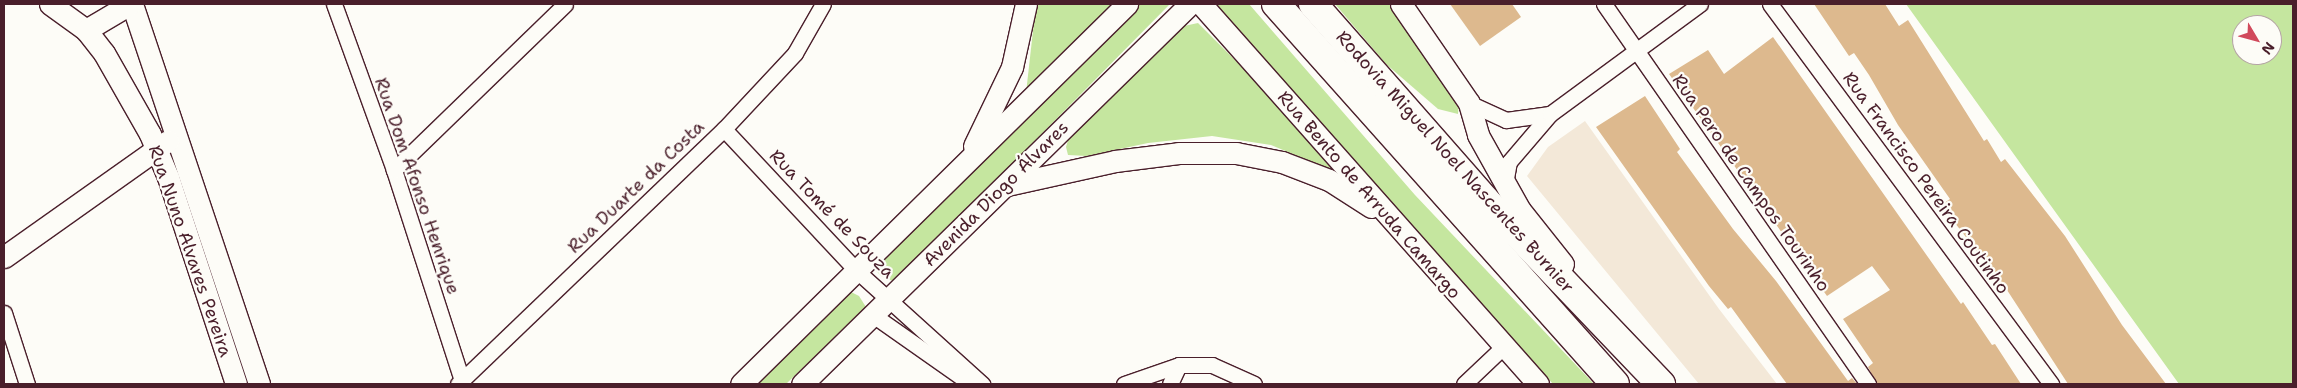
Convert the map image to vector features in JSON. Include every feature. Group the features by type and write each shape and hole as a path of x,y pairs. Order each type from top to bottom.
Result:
{"highway":[{"name":"Rodovia Miguel Noel Nascentes Burnier","path":"1276,4 1615,384"},
{"name":"Rodovia Miguel Noel Nascentes Burnier","path":"1313,4 1485,200 1661,384"}],"street":[{"name":"Rua Nuno Alvares Pereira","path":"50,4 86,30 130,95 157,148 236,384"},
{"name":"Rua Nuno Alvares Pereira","path":"131,4 177,135 259,384"},
{"path":"86,30 131,4"},
{"name":"Rua Dom Afonso Henrique","path":"334,4 394,170 460,382"},
{"path":"394,170 565,4"},
{"name":"Rua Duarte da Costa","path":"460,382 724,129 795,53 823,4"},
{"path":"968,159 1012,67 1026,4"},
{"path":"741,384 1127,4"},
{"name":"Avenida Diogo Álvares","path":"802,384 1190,4"},
{"name":"Rua Bento de Arruda Camargo","path":"1202,4 1388,218 1538,384"},
{"path":"1401,4 1469,103 1478,135 1505,184 1536,232 1581,284 1609,329"},
{"name":"Rua Pero de Campos Tourinho","path":"1604,4 1868,384"},
{"path":"1505,184 1509,162 1550,114 1635,49 1700,4"},
{"name":"Rua Francisco Pereira Coutinho","path":"1770,4 2051,384"},
{"path":"1469,103 1506,120 1550,114"},
{"name":"Rua Tomé de Souza","path":"724,129 857,271 890,298 982,384"},
{"path":"4,257 177,135"},
{"path":"1006,185 1133,159 1179,153 1236,153 1282,162 1330,180 1388,218"},
{"path":"4,313 27,384"},
{"path":"873,315 971,384"},
{"path":"1464,384 1503,347"},
{"path":"1170,384 1179,364"},
{"path":"1124,384 1179,364 1212,365 1254,384"}],"shaded area":[{"path":"1585,121 1719,309 1777,384 1699,384 1527,176 1548,147"}],"green space":[{"path":"1036,4 1117,4 1026,93"},
{"path":"1138,4 1170,4 895,282 881,276 872,266"},
{"path":"1214,4 1249,4 1415,195 1594,384 1553,384"},
{"path":"1335,4 1392,4 1459,101 1458,114 1438,109 1386,64"},
{"path":"1906,4 2293,4 2293,384 2179,384"},
{"path":"1198,23 1359,188 1312,162 1271,145 1212,136 1148,143 1087,156 1068,155 1066,147 1070,134 1170,29"},
{"path":"847,290 859,296 866,307 786,384 753,384"}],"building":[{"path":"1450,4 1512,4 1521,17 1480,46"},
{"path":"1814,4 1885,4 1899,26 1908,20 1984,141 1987,139 2001,162 2005,159 2065,236 2122,325 2166,384 2068,384 2007,290 1941,205 1950,199 1898,125 1869,75 1854,53 1849,56"},
{"path":"1773,37 1961,304 1963,302 1992,345 1995,344 2021,384 1877,384 1868,367 1873,363 1843,319 1890,290 1872,266 1827,296 1669,74 1708,50 1724,74"},
{"path":"1645,96 1680,149 1677,152 1733,229 1776,281 1848,381 1852,378 1857,384 1787,384 1731,307 1728,309 1709,286 1596,127"}]}
